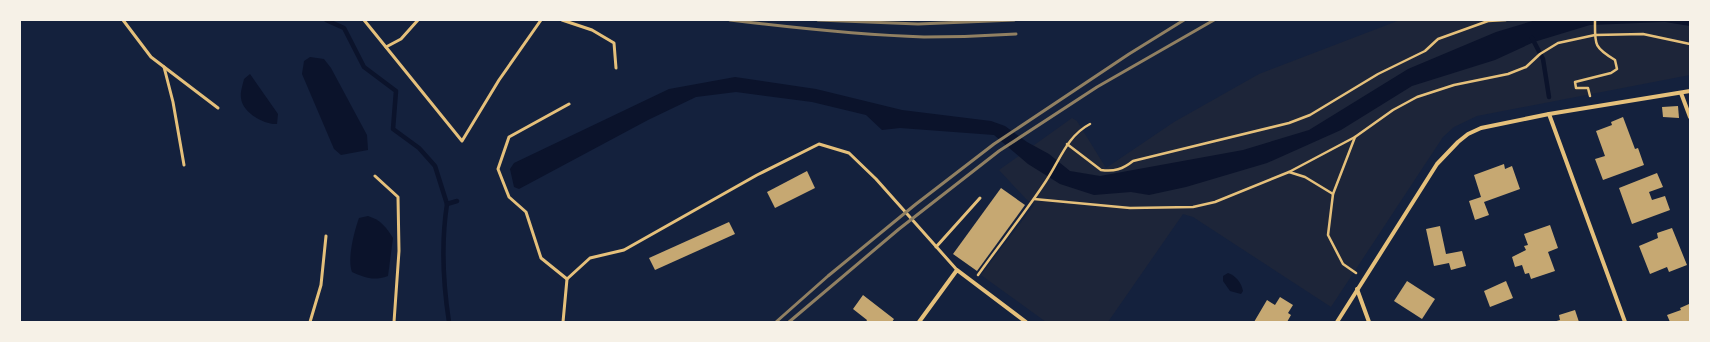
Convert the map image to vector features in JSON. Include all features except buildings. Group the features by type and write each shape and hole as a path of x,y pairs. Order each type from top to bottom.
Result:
{"street":[{"path":"1337,322 1437,164 1458,142 1468,134 1480,128 1549,114 1690,91"},
{"path":"1681,93 1690,117"},
{"path":"1549,114 1626,322"},
{"path":"919,322 957,270 1026,322"},
{"path":"1357,289 1369,322"}],"lane":[{"path":"123,20 151,57 218,108"},
{"path":"364,20 462,141 499,80 541,20"},
{"path":"386,47 401,39 418,20"},
{"path":"562,20 592,30 614,43 616,68"},
{"path":"164,67 173,102 184,165"},
{"path":"567,279 542,258 526,212 509,197 498,169 509,137 569,104"},
{"path":"563,322 567,279 590,258 624,250 757,174 819,144 849,153 876,179 957,270"},
{"path":"375,176 398,197 399,251 394,322"},
{"path":"936,247 980,198"},
{"path":"310,322 321,285 326,236"}],"path":[{"path":"1067,144 1101,170 1108,171 1123,168 1133,161 1289,123 1310,115 1378,74 1425,51 1438,39 1488,21 1506,20"},
{"path":"1590,96 1588,88 1576,88 1575,82 1611,73 1617,69 1615,60 1602,52 1597,46 1595,20"},
{"path":"1034,199 1130,208 1193,207 1215,202 1289,172 1355,137 1393,110 1417,97 1454,85 1508,74 1526,67 1540,54 1558,44 1595,35 1643,34 1690,44"},
{"path":"977,275 1034,199 1047,180 1067,144 1080,129 1090,124"},
{"path":"1355,137 1333,194 1328,235 1343,264 1356,274"},
{"path":"1289,172 1305,177 1333,194"}],"shaded area":[{"path":"1400,20 1690,20 1690,75 1477,116 1454,127 1443,137 1331,307 1193,217 1183,214 1108,322 1046,322 981,275 1034,205 1026,199 999,170 1072,118 1077,121 1106,168 1174,122 1259,74"},
{"path":"1536,20 1690,20 1690,26 1665,22 1590,25 1534,42 1495,60 1412,86 1341,130 1267,163 1186,187 1149,195 1131,192 1094,195 1060,184 1028,164 994,135 900,128 882,130 866,115 812,102 736,92 696,97 648,120 519,189 514,187 510,169 514,163 669,89 735,77 816,89 902,110 991,121 1005,126 1027,142 1049,154 1070,171 1100,176 1243,150 1309,130 1408,69 1496,32"},
{"path":"310,57 324,59 331,68 367,135 368,150 341,155 334,149 302,74 304,61"},
{"path":"250,74 278,114 277,124 272,124 254,117 242,103 241,93 244,79"},
{"path":"368,216 383,224 393,238 388,276 383,278 374,279 352,272 350,260 355,231 359,218"},
{"path":"1228,273 1239,282 1243,291 1241,294 1230,291 1223,281 1223,276"}],"waterway":[{"path":"326,20 344,28 364,67 396,91 393,129 419,148 435,166 447,204"},
{"path":"1532,38 1543,59 1549,97"},
{"path":"449,322 445,293 443,248 447,204 457,201"}],"railway":[{"path":"730,20 875,35 947,37 1016,34"},
{"path":"818,20 918,24 1014,20"},
{"path":"776,322 828,276 916,204 994,144 1129,54 1184,20"},
{"path":"789,322 899,229 999,151 1097,87 1214,20"}]}
